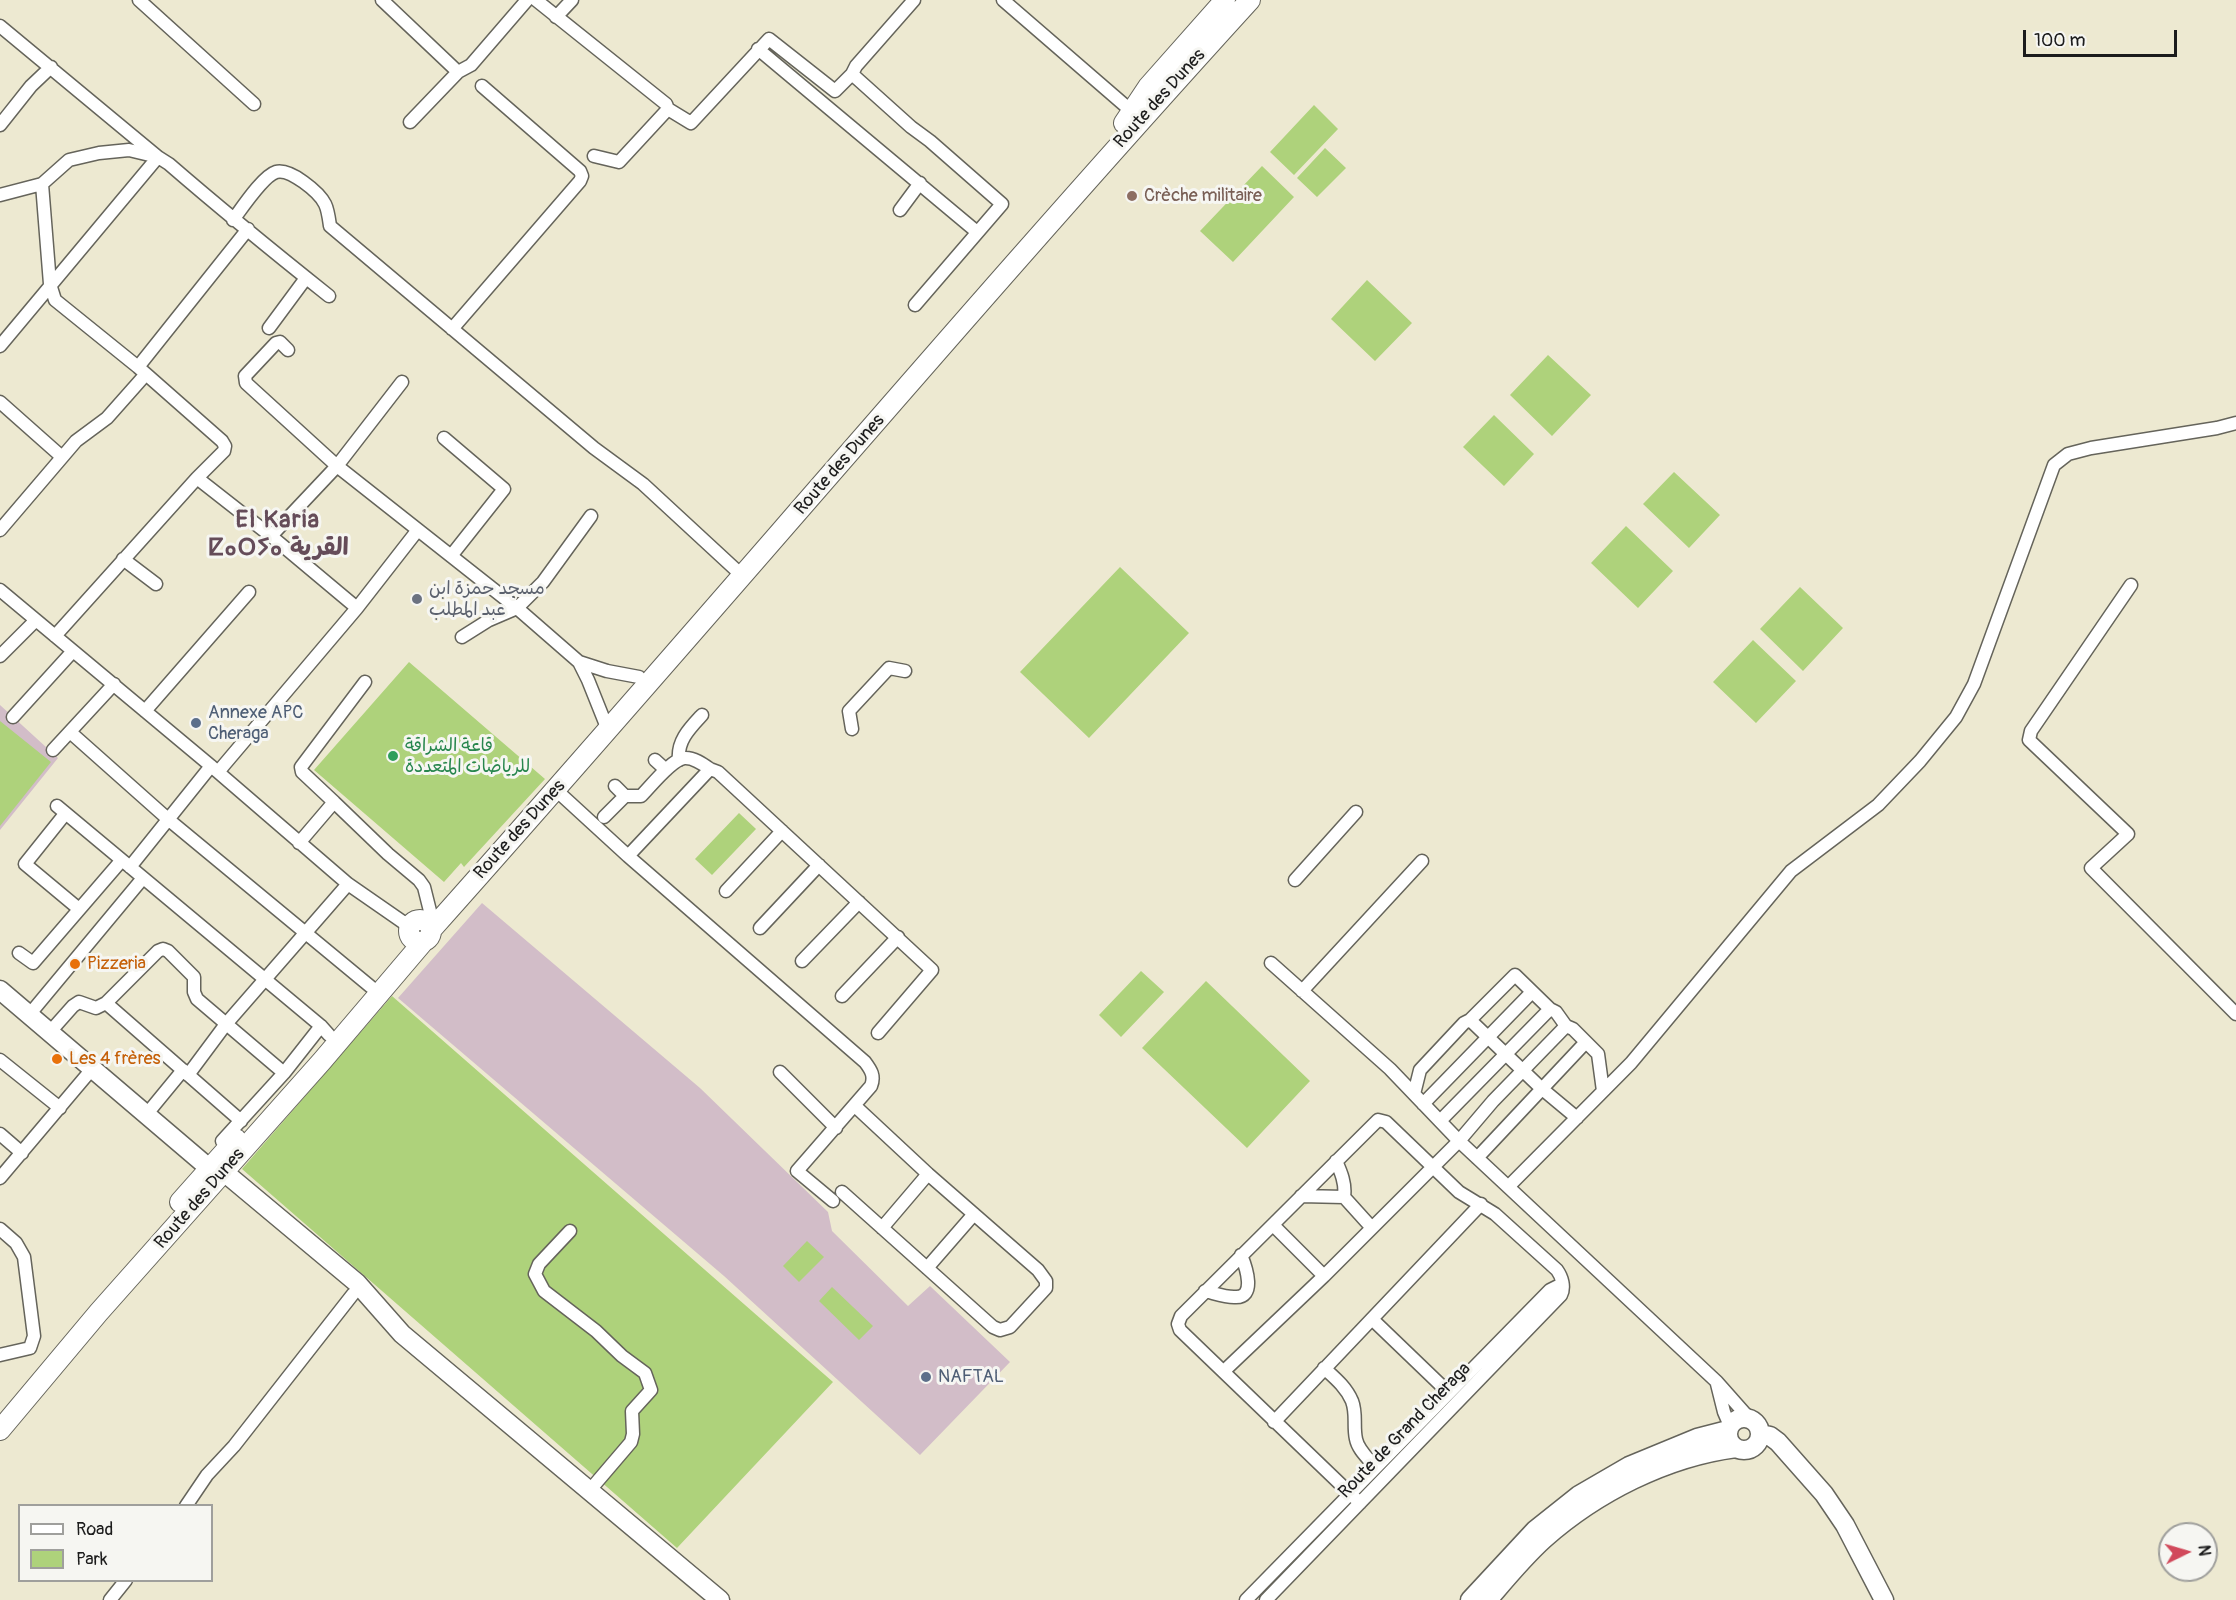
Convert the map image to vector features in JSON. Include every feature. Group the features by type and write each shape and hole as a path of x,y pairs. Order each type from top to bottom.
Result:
{"main road":[{"name":"Route des Dunes","path":"0,1430 99,1312 325,1031 371,987 605,725 1137,116 1148,87 1225,0"},
{"name":"Route des Dunes","path":"0,1410 213,1171 422,929 556,790 639,677 880,400 1111,140 1250,0"}],"street":[{"path":"139,0 254,104"},
{"path":"382,0 458,72"},
{"path":"410,122 458,72 471,65 526,0"},
{"path":"536,0 666,104 668,109 691,123 769,39 835,92 914,0"},
{"path":"556,17 572,0"},
{"path":"1003,0 1137,116"},
{"path":"1,29 51,67 233,220 248,229 329,296"},
{"path":"758,49 977,232"},
{"path":"0,124 31,86 51,67"},
{"path":"852,74 1002,204 915,305"},
{"path":"452,329 463,313 582,176 580,171 482,87"},
{"path":"594,156 620,162 668,109"},
{"path":"0,195 42,184 69,160 99,153 129,150 158,157"},
{"path":"0,346 158,157"},
{"path":"233,220 253,192 275,172 291,174 308,186 325,203 330,226 594,448 644,484 735,569"},
{"path":"900,210 920,183"},
{"path":"42,184 50,284 55,300 142,371 225,446 224,451 55,636"},
{"path":"0,530 76,441 107,418 248,229"},
{"path":"269,328 306,278"},
{"path":"288,350 280,342 276,343 245,376 244,380 337,466 517,608 579,662 605,725"},
{"path":"271,536 337,466 402,382"},
{"path":"0,402 62,457"},
{"path":"1508,1187 1631,1063 1791,871 1878,806 1920,761 1956,717 1974,684 2054,465 2068,454 2091,448 2236,423"},
{"path":"444,438 504,489 451,555"},
{"path":"197,478 357,608"},
{"path":"462,637 489,620 517,608 543,582 591,516"},
{"path":"19,953 33,963 79,909 169,820 357,608 417,531"},
{"path":"123,559 156,584"},
{"path":"2131,585 2031,731 2029,740 2128,834 2091,868 2236,1014"},
{"path":"0,590 215,769 348,884 422,929 424,887 419,880 388,854 302,772 302,767 365,682"},
{"path":"145,711 249,592"},
{"path":"0,656 36,620"},
{"path":"13,717 73,651"},
{"path":"579,662 607,671 639,677"},
{"path":"852,729 849,711 889,668 905,671"},
{"path":"53,750 114,684"},
{"path":"679,760 678,751 682,740 702,715"},
{"path":"70,732 169,820 371,987"},
{"path":"615,786 625,796 641,796 674,762 685,758 718,772 932,969 878,1033"},
{"path":"655,760 666,770"},
{"path":"628,856 710,769"},
{"path":"556,790 628,856 865,1062 872,1071 874,1080 855,1106 797,1171 882,1228 993,1327 1000,1330 1010,1327 1046,1288 1046,1281 1042,1275 855,1106"},
{"path":"604,817 625,796"},
{"path":"299,843 334,802"},
{"path":"79,909 25,864 61,810 325,1031 241,1120 213,1171"},
{"path":"1294,880 1356,812"},
{"path":"726,891 782,831"},
{"path":"1302,991 1422,861"},
{"path":"760,928 819,865"},
{"path":"29,1015 143,878"},
{"path":"146,1115 348,884"},
{"path":"802,961 859,902"},
{"path":"842,996 897,937"},
{"path":"49,1033 79,1002 96,1008 106,1003 158,951 163,949 168,951 194,977 194,992 197,999 284,1073"},
{"path":"1271,963 1390,1069 1459,1141 1717,1382 1748,1418 1758,1424 1750,1443"},
{"path":"1414,1094 1420,1070 1464,1023 1470,1020 1515,975 1556,1012 1566,1026 1573,1029 1600,1058 1603,1091"},
{"path":"0,990 213,1171 357,1283 402,1334 720,1600"},
{"path":"1423,1104 1532,992"},
{"path":"106,1003 241,1120"},
{"path":"1440,1121 1550,1009"},
{"path":"1470,1020 1541,1088 1577,1118"},
{"path":"1224,1371 1324,1276 1459,1141 1469,1127 1566,1026"},
{"path":"1477,1158 1585,1043"},
{"path":"0,1060 60,1108"},
{"path":"0,1178 92,1069"},
{"path":"780,1072 836,1128"},
{"path":"1246,1600 1349,1493 1550,1290 1562,1284 1557,1270 1495,1214 1459,1192 1382,1120 1374,1122 1179,1319 1179,1327 1274,1422 1349,1493 1360,1503"},
{"path":"0,1134 22,1153"},
{"path":"1336,1161 1341,1172 1345,1190 1344,1197"},
{"path":"213,1171 229,1190 353,1294 391,1338 706,1600"},
{"path":"882,1228 928,1174"},
{"path":"1301,1196 1344,1197 1372,1228"},
{"path":"1274,1422 1481,1204"},
{"path":"927,1268 974,1214"},
{"path":"1273,1225 1324,1276"},
{"path":"0,1229 16,1243 24,1257 34,1336 30,1348 0,1355"},
{"path":"570,1232 539,1264 535,1274 539,1283 544,1291 645,1373 651,1390 632,1412 631,1442 590,1490"},
{"path":"1205,1292 1233,1298 1241,1297 1245,1293 1248,1277 1240,1255"},
{"name":"Route de Grand Cheraga","path":"1266,1600 1559,1298 1563,1290 1562,1284"},
{"path":"187,1504 207,1475 234,1446 353,1294"},
{"path":"1373,1320 1449,1393"},
{"path":"1324,1368 1345,1388 1354,1410 1356,1440 1361,1450 1376,1467"},
{"path":"1717,1382 1729,1428 1730,1442 1750,1443 1796,1463 1824,1494 1845,1525 1884,1600"},
{"path":"1470,1600 1535,1530 1579,1495 1629,1466 1697,1438 1729,1428 1738,1419 1748,1418"},
{"path":"1488,1600 1543,1540 1595,1501 1620,1487 1696,1456 1750,1443"},
{"path":"110,1600 125,1582"}],"shaded area":[{"path":"0,705 58,758 0,830"},
{"name":"NAFTAL","path":"482,903 700,1088 828,1212 832,1231 908,1306 930,1286 1010,1362 920,1455 724,1276 398,998"}],"green space":[{"path":"1314,105 1338,129 1294,175 1270,152"},
{"path":"1325,148 1346,168 1317,197 1297,178"},
{"path":"1262,166 1294,197 1233,262 1200,231"},
{"path":"1367,280 1412,323 1375,361 1331,319"},
{"path":"1548,355 1591,395 1552,436 1510,395"},
{"path":"1494,415 1534,454 1504,486 1463,447"},
{"path":"1674,472 1720,515 1689,548 1643,504"},
{"path":"1626,526 1673,571 1638,608 1591,563"},
{"path":"1120,567 1189,633 1089,738 1020,672"},
{"path":"1800,587 1843,628 1803,671 1760,629"},
{"path":"1753,640 1796,681 1756,723 1713,682"},
{"path":"409,662 545,779 464,867 461,863 444,882 314,770"},
{"path":"0,721 51,762 0,826"},
{"path":"739,813 756,829 712,875 695,859"},
{"path":"1141,971 1164,992 1121,1037 1099,1015"},
{"path":"1206,981 1310,1081 1247,1148 1142,1048"},
{"path":"392,996 833,1382 677,1548 242,1169"},
{"path":"807,1241 824,1257 799,1282 783,1266"},
{"path":"832,1287 873,1326 859,1340 819,1301"}],"place":[{"name":"Crèche militaire","path":"1132,196"},
{"name":"مسجد حمزة ابن عبد المطلب","path":"417,599"},
{"name":"Annexe APC Cheraga","path":"196,723"},
{"name":"قاعة الشراقة للرياضات المتعددة","path":"393,756"},
{"name":"Pizzeria","path":"75,964"},
{"name":"Les 4 frères","path":"57,1059"},
{"name":"NAFTAL","path":"926,1377"}],"district":[{"name":"El Karia ⵇⴰⵔⵢⴰ القرية","path":"278,535"}]}
